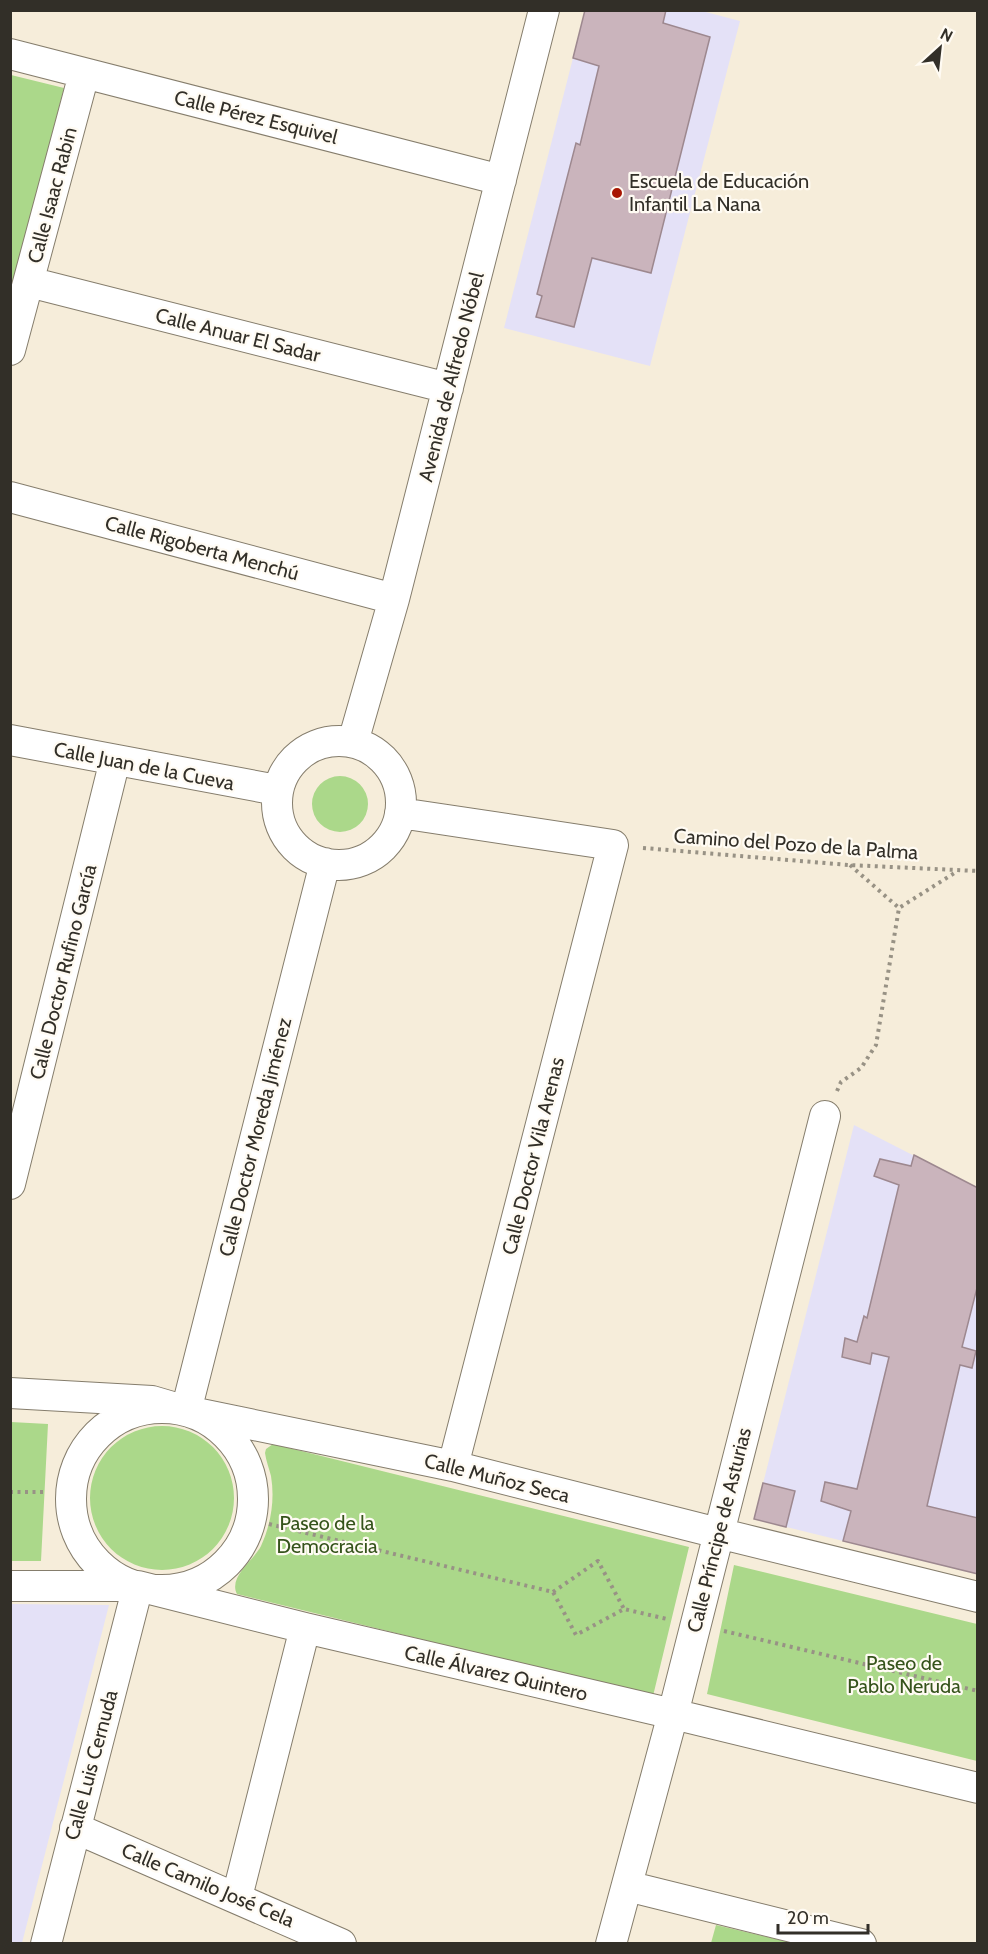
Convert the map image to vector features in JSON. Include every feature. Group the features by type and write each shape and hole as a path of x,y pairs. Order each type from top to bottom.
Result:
{"street":[{"name":"Avenida de Alfredo Nóbel","path":"353,742 394,598 544,10"},
{"name":"Calle Pérez Esquivel","path":"10,54 501,180"},
{"name":"Calle Isaac Rabin","path":"10,350 84,74"},
{"name":"Calle Anuar El Sadar","path":"29,282 448,388"},
{"name":"Calle Rigoberta Menchú","path":"10,497 394,598"},
{"name":"Calle Juan de la Cueva","path":"10,740 277,790"},
{"path":"333,740 353,742 371,749 385,761 396,777 401,794 400,813 394,832 381,848 364,859 345,865 324,863 307,856 292,844 281,828 276,809 277,790 284,772 297,756 314,745 333,740"},
{"name":"Calle Doctor Rufino García","path":"10,1184 115,760"},
{"path":"400,813 613,845"},
{"name":"Calle Doctor Vila Arenas","path":"453,1466 613,845"},
{"name":"Calle Doctor Moreda Jiménez","path":"186,1412 324,863"},
{"name":"Calle Príncipe de Asturias","path":"611,1944 673,1714 825,1116"},
{"name":"Calle Muñoz Seca","path":"10,1393 152,1401 186,1412 453,1466 978,1597"},
{"path":"154,1408 186,1412 212,1423 233,1442 241,1453 251,1479 253,1492 251,1520 247,1533 232,1557 212,1576 173,1590 138,1587 113,1576 93,1558 84,1546 77,1532 71,1502 75,1472 81,1457 99,1433 125,1416 154,1408"},
{"name":"Calle Álvarez Quintero","path":"10,1586 138,1587 978,1788"},
{"name":"Calle Luis Cernuda","path":"46,1944 138,1587"},
{"path":"237,1897 305,1628"},
{"name":"Calle Camilo José Cela","path":"75,1828 341,1944"},
{"path":"627,1886 861,1944"}],"path":[{"name":"Camino del Pozo de la Palma","path":"613,845 849,865 978,871"},
{"path":"849,865 898,908"},
{"path":"825,1116 841,1082 861,1068 876,1045 898,908 957,870"},
{"path":"10,1492 45,1492"},
{"path":"269,1524 553,1592 598,1562 624,1609"},
{"path":"553,1592 576,1635 624,1609 671,1619"},
{"path":"720,1630 978,1691"}],"shaded area":[{"name":"Escuela de Educación Infantil La Nana","path":"585,11 702,11 740,21 650,366 504,328"},
{"path":"854,1125 977,1188 977,1574 754,1519"},
{"path":"11,1604 109,1605 22,1943 11,1944"}],"green space":[{"path":"11,75 64,88 11,290"},
{"path":"334,776 346,776 356,780 364,788 368,804 364,820 356,828 346,832 334,832 324,828 316,820 312,810 312,798 316,788 324,780"},
{"path":"11,1422 48,1424 41,1561 11,1561"},
{"path":"162,1426 190,1431 213,1447 229,1470 234,1498 229,1526 213,1549 190,1565 162,1570 134,1565 111,1549 95,1526 90,1498 95,1470 111,1447 134,1431"},
{"name":"Paseo de la Democracia","path":"273,1444 689,1547 653,1696 237,1594 236,1581 261,1546 270,1521 272,1485 265,1453 266,1449"},
{"name":"Paseo de Pablo Neruda","path":"734,1565 977,1624 977,1761 707,1694"},
{"path":"716,1925 793,1943 711,1943"}],"building":[{"path":"585,10 666,10 663,23 710,37 651,273 592,258 574,327 536,317 542,296 537,294 576,143 580,145 599,66 573,58"},
{"path":"914,1155 978,1188 978,1284 962,1347 976,1351 972,1368 960,1365 927,1506 978,1518 978,1574 843,1541 851,1511 821,1501 825,1482 857,1489 889,1357 872,1353 870,1364 842,1357 845,1338 857,1342 864,1316 867,1318 899,1185 874,1176 880,1159 911,1166"},
{"path":"763,1483 795,1491 786,1527 754,1519"}],"place":[{"name":"Escuela de Educación Infantil La Nana","path":"617,193"}]}
